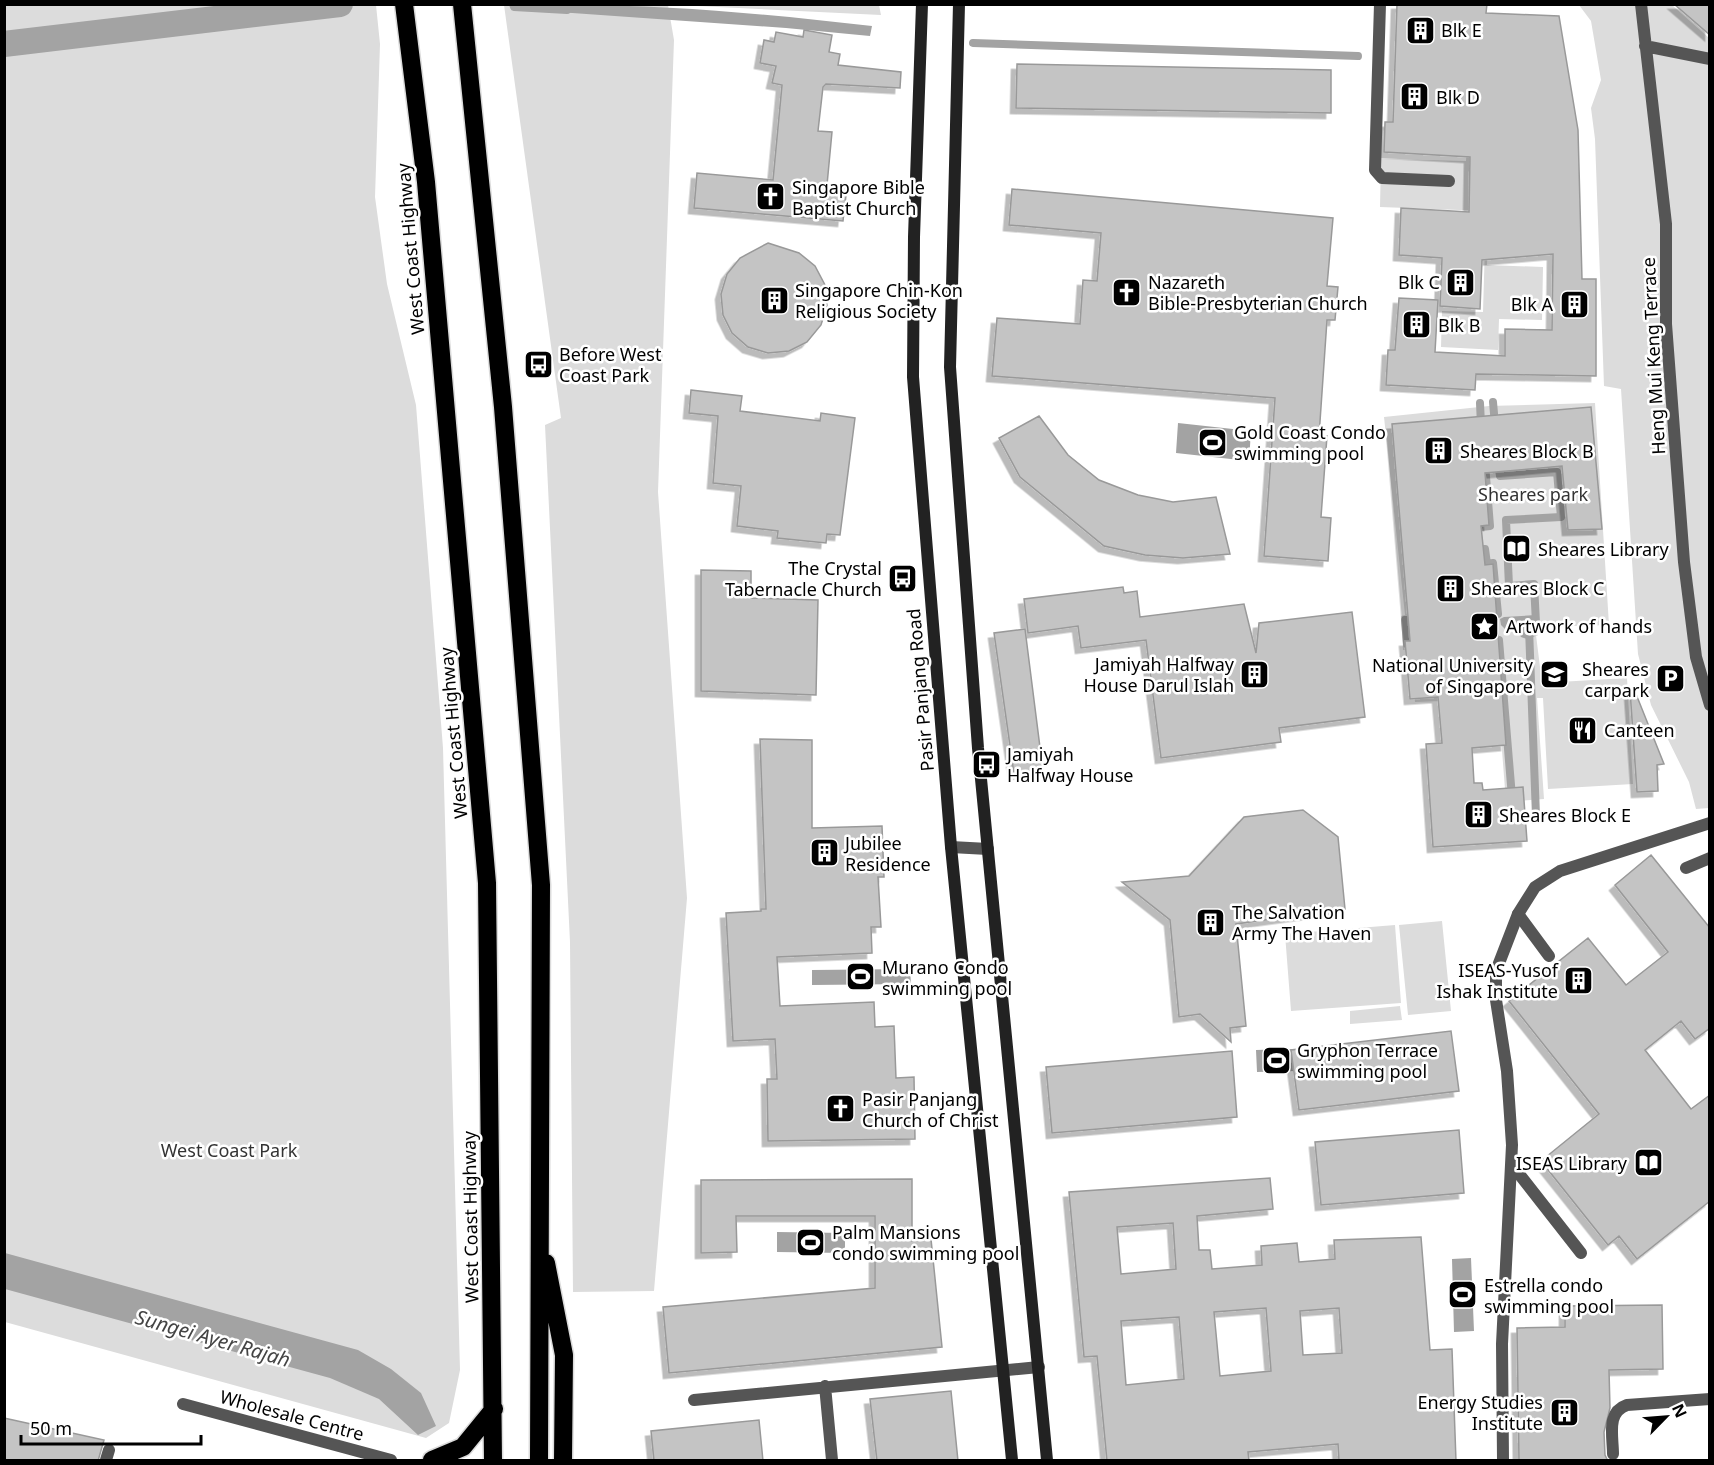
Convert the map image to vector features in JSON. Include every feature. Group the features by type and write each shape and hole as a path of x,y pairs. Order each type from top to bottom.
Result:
{"highway":[{"name":"West Coast Highway","path":"404,4 426,183 487,883 493,1461"},
{"path":"462,4 503,407 541,885 538,1461"},
{"path":"539,1232 564,1356 563,1461"},
{"path":"432,1461 463,1447 494,1409"}],"main road":[{"name":"Pasir Panjang Road","path":"922,4 914,237 913,376 951,847 1012,1461"},
{"path":"959,4 950,367 976,722 1047,1461"}],"street":[{"path":"1380,4 1375,170 1382,178 1449,181"},
{"name":"Heng Mui Keng Terrace","path":"1641,4 1666,224 1666,324 1684,562 1696,657 1710,705"},
{"path":"1645,46 1710,59"},
{"path":"1503,1461 1502,1344 1512,1166 1507,1071 1496,1000 1496,971 1518,914 1535,887 1560,871 1710,823"},
{"path":"951,847 988,849"},
{"path":"1686,868 1710,858"},
{"path":"1518,914 1549,956"},
{"path":"1512,1166 1581,1253"},
{"path":"694,1400 1039,1367"},
{"path":"825,1386 832,1461"},
{"path":"1613,1454 1613,1415 1618,1408 1627,1405 1710,1399"},
{"name":"Wholesale Centre","path":"183,1404 391,1461"}],"green space":[{"name":"West Coast Park","path":"5,5 376,5 380,44 375,197 387,284 416,405 443,748 460,1370 449,1423 426,1438 5,1322"},
{"path":"504,5 668,5 674,40 658,492 687,898 654,1291 573,1292 570,942 545,425 561,418"},
{"path":"677,5 879,5 881,15"},
{"path":"1579,5 1672,5 1709,38 1709,808 1696,809 1689,782 1651,705 1638,654 1621,389 1604,386 1595,139 1591,108 1601,80 1591,21"},
{"path":"1445,8 1476,9 1470,183 1490,184 1487,265 1543,267 1542,320 1499,319 1498,350 1441,347 1442,311 1483,312 1486,211 1380,207 1381,159 1466,161 1468,122 1437,121 1439,70 1395,68 1396,53 1443,55"},
{"name":"Sheares park","path":"1595,403 1609,625 1535,627 1542,683 1627,678 1633,784 1548,789 1543,698 1537,698 1544,799 1506,802 1498,699 1415,702 1410,650 1403,650 1401,616 1405,615 1384,417 1489,406"},
{"path":"1442,921 1451,1011 1408,1015 1399,925"},
{"path":"1395,925 1401,1003 1291,1011 1285,934"},
{"path":"1400,1006 1402,1020 1350,1024 1350,1011"}],"water":[{"path":"558,5 637,6 715,11 872,26 870,36 558,12"},
{"path":"259,7 258,25 198,31 197,12"},
{"name":"Gold Coast Condo swimming pool","path":"1178,423 1251,431 1249,461 1176,453"},
{"path":"1536,615 1538,635 1527,639 1521,637 1516,629 1505,629 1501,625 1500,619 1504,617"},
{"name":"Murano Condo swimming pool","path":"910,969 911,984 812,985 812,970"},
{"name":"Gryphon Terrace swimming pool","path":"1295,1049 1296,1071 1257,1072 1256,1050"},
{"name":"Palm Mansions condo swimming pool","path":"777,1232 845,1233 845,1253 777,1252"},
{"name":"Sungei Ayer Rajah","path":"5,1253 358,1350 391,1369 421,1393 436,1426 418,1435 379,1399 330,1378 5,1289"},
{"name":"Estrella condo swimming pool","path":"1471,1258 1474,1331 1454,1332 1452,1259"}],"building":[{"path":"1397,4 1487,4 1486,13 1559,16 1578,130 1582,279 1596,279 1596,376 1476,374 1475,390 1386,385 1388,350 1395,350 1399,298 1438,300 1435,352 1505,356 1505,329 1552,330 1553,254 1482,260 1480,309 1440,306 1442,258 1399,255 1401,208 1469,212 1470,157 1384,152 1385,122 1393,122"},
{"path":"1674,4 1710,4 1710,35"},
{"path":"804,30 832,35 829,52 840,54 838,65 901,72 900,88 826,84 823,87 818,131 832,132 827,185 847,187 843,221 694,208 697,173 773,180 782,85 772,83 776,66 760,63 764,40 774,42 776,32 803,37"},
{"path":"1017,64 1331,70 1331,113 1016,108"},
{"path":"1012,189 1333,218 1327,286 1338,287 1335,320 1327,320 1319,436 1327,436 1321,517 1331,518 1328,561 1264,556 1275,398 992,376 997,318 1080,324 1083,280 1097,281 1101,233 1009,225"},
{"name":"Singapore Chin-Kon Religious Society","path":"768,243 799,253 815,266 825,285 827,306 821,325 807,342 789,351 768,353 748,347 732,333 723,315 721,294 727,274 740,258"},
{"path":"691,390 742,396 740,411 820,421 821,413 855,418 840,535 827,534 826,543 777,538 778,531 737,526 741,486 713,483 718,416 689,413"},
{"path":"1591,407 1602,529 1568,530 1562,466 1485,473 1489,525 1481,526 1485,565 1493,564 1506,745 1472,748 1474,783 1482,783 1483,790 1523,787 1527,841 1433,847 1426,744 1442,743 1438,697 1410,699 1405,641 1410,641 1392,424"},
{"path":"1039,416 1068,455 1099,480 1138,495 1173,502 1216,497 1230,554 1183,558 1145,555 1104,546 1020,477 999,438"},
{"path":"701,570 751,571 751,598 818,600 816,695 701,691"},
{"name":"Jamiyah Halfway House Darul Islah","path":"1123,587 1124,593 1137,591 1140,617 1244,604 1256,653 1259,623 1352,612 1365,717 1279,728 1281,742 1161,758 1146,640 1081,648 1078,626 1028,633 1024,599"},
{"path":"1025,629 1043,771 1014,774 994,633"},
{"path":"1634,689 1664,764 1657,765 1658,791 1637,792 1630,690"},
{"path":"760,739 812,740 812,828 882,826 884,877 878,877 881,927 871,927 872,953 777,957 780,1006 874,1002 875,1027 894,1026 896,1078 914,1077 915,1139 768,1141 767,1079 777,1079 775,1039 733,1041 726,913 766,909"},
{"name":"The Salvation Army The Haven","path":"1303,810 1338,837 1345,909 1236,924 1246,1026 1230,1028 1231,1042 1200,1014 1179,1017 1170,920 1122,882 1189,876 1244,817"},
{"path":"1651,855 1710,928 1710,1028 1695,1039 1681,1021 1645,1050 1691,1109 1710,1095 1710,1201 1637,1259 1619,1236 1608,1245 1541,1161 1599,1114 1509,1001 1588,938 1626,985 1668,952 1615,885"},
{"path":"1451,1031 1459,1091 1299,1110 1291,1050"},
{"path":"1232,1051 1237,1117 1052,1133 1046,1067"},
{"path":"1459,1130 1464,1193 1321,1205 1315,1142"},
{"path":"1270,1178 1273,1209 1197,1216 1199,1250 1210,1250 1212,1269 1262,1265 1261,1246 1297,1243 1299,1262 1335,1259 1334,1240 1421,1237 1430,1350 1452,1349 1456,1461 1339,1461 1338,1444 1248,1452 1249,1461 1107,1461 1097,1356 1084,1357 1069,1192","holes":["1173,1223 1176,1269 1121,1274 1117,1227","1266,1308 1271,1371 1220,1376 1214,1312","1339,1308 1342,1353 1303,1355 1300,1311","1179,1317 1184,1379 1126,1385 1121,1321"]},
{"path":"912,1179 912,1241 931,1239 942,1347 669,1373 663,1307 875,1288 875,1216 736,1216 737,1252 701,1253 701,1180"},
{"name":"Energy Studies Institute","path":"1662,1305 1663,1369 1609,1370 1610,1408 1604,1432 1605,1455 1608,1461 1519,1461 1517,1328 1565,1327 1565,1306"},
{"path":"951,1391 958,1461 877,1461 870,1399"},
{"path":"4,1418 104,1440 98,1461 4,1461"},
{"path":"759,1420 763,1461 654,1461 651,1431"}],"waterway":[{"path":"4,44 340,4"},
{"path":"513,4 514,7 567,10"},
{"path":"973,43 1358,56"},
{"path":"1493,402 1495,425"},
{"path":"1480,403 1481,425"},
{"path":"1498,463 1500,476 1557,472 1561,517 1506,520 1509,586 1534,584 1536,623"},
{"path":"1472,528 1490,526 1485,464"},
{"path":"1473,550 1485,549 1487,564 1493,563 1498,614 1487,615"},
{"path":"1413,643 1407,644 1405,620 1418,620"},
{"path":"1529,628 1536,816"},
{"path":"1488,640 1499,640 1512,797"}],"place":[{"name":"Blk E","path":"1420,30"},
{"name":"Blk D","path":"1415,97"},
{"name":"Singapore Bible Baptist Church","path":"771,197"},
{"name":"Blk C","path":"1461,282"},
{"name":"Nazareth Bible-Presbyterian Church","path":"1127,292"},
{"name":"Singapore Chin-Kon Religious Society","path":"774,300"},
{"name":"Blk A","path":"1574,304"},
{"name":"Blk B","path":"1417,325"},
{"name":"Before West Coast Park","path":"538,364"},
{"name":"Gold Coast Condo swimming pool","path":"1213,442"},
{"name":"Sheares Block B","path":"1439,451"},
{"name":"Sheares Library","path":"1517,549"},
{"name":"The Crystal Tabernacle Church","path":"903,578"},
{"name":"Sheares Block C","path":"1450,588"},
{"name":"Artwork of hands","path":"1485,626"},
{"name":"Jamiyah Halfway House Darul Islah","path":"1255,674"},
{"name":"National University of Singapore","path":"1554,675"},
{"name":"Sheares carpark","path":"1670,679"},
{"name":"Canteen","path":"1583,730"},
{"name":"Jamiyah Halfway House","path":"986,764"},
{"name":"Sheares Block E","path":"1478,815"},
{"name":"Jubilee Residence","path":"824,853"},
{"name":"The Salvation Army The Haven","path":"1211,922"},
{"name":"Murano Condo swimming pool","path":"861,977"},
{"name":"ISEAS-Yusof Ishak Institute","path":"1579,980"},
{"name":"Gryphon Terrace swimming pool","path":"1276,1060"},
{"name":"Pasir Panjang Church of Christ","path":"841,1109"},
{"name":"ISEAS Library","path":"1648,1163"},
{"name":"Palm Mansions condo swimming pool","path":"811,1242"},
{"name":"Estrella condo swimming pool","path":"1463,1295"},
{"name":"Energy Studies Institute","path":"1564,1412"}]}
